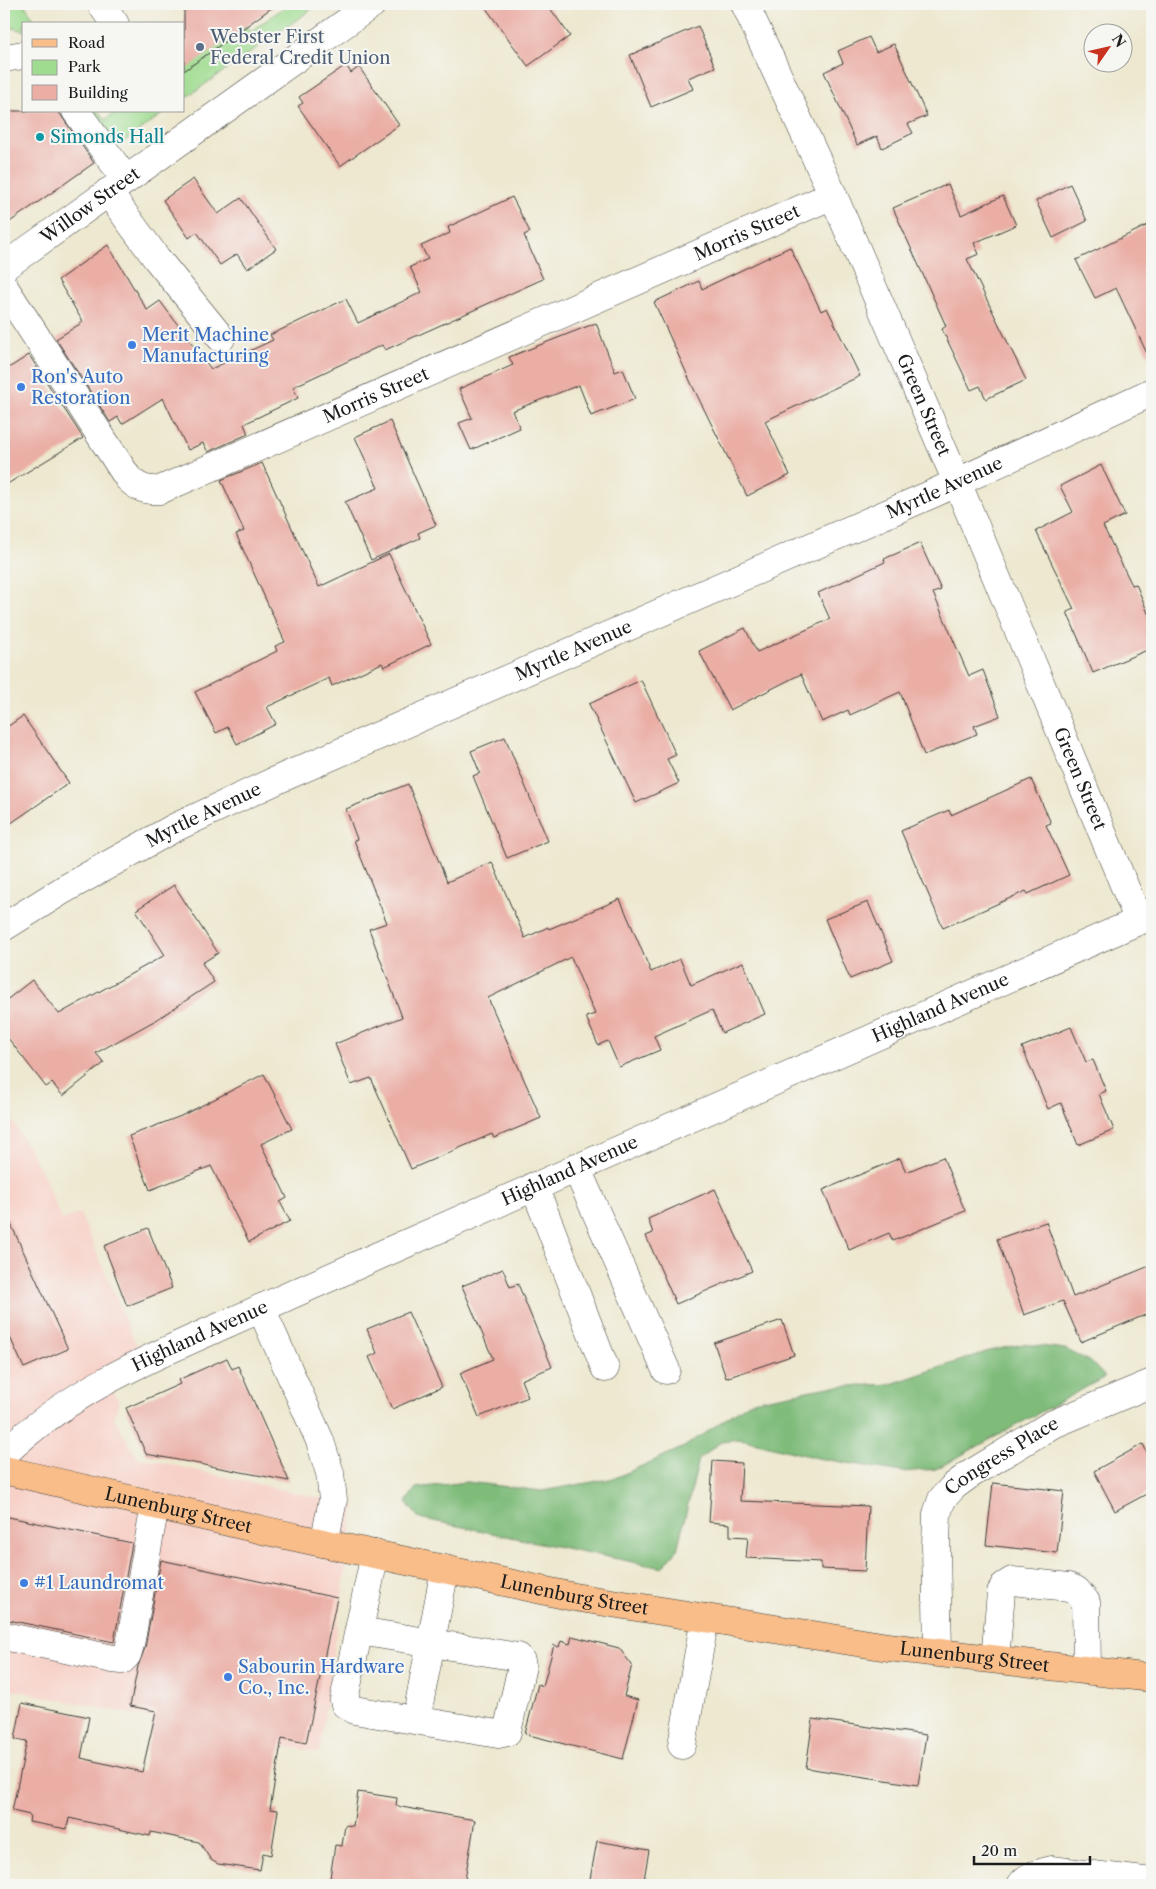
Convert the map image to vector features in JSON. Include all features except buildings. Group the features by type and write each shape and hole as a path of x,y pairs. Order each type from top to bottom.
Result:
{"main road":[{"name":"Lunenburg Street","path":"4,1470 324,1543 574,1597 888,1647 1152,1678"}],"street":[{"path":"101,4 114,22"},
{"name":"Willow Street","path":"4,267 372,4"},
{"name":"Green Street","path":"745,4 833,196 1146,918"},
{"path":"4,58 22,56"},
{"path":"77,112 156,259 221,338"},
{"name":"Morris Street","path":"4,288 128,478 137,487 150,491 160,490 833,196"},
{"name":"Myrtle Avenue","path":"4,927 63,890 174,828 242,796 957,482 1152,392"},
{"name":"Highland Avenue","path":"4,1454 26,1432 48,1416 131,1366 576,1167 722,1105 1146,918"},
{"path":"576,1167 666,1370"},
{"path":"534,1186 605,1368"},
{"path":"261,1308 320,1441 330,1473 333,1500 324,1543"},
{"name":"Congress Place","path":"938,1652 936,1547 937,1514 942,1499 954,1486 1051,1425 1152,1383"},
{"path":"4,1636 122,1660 128,1654 130,1645 155,1505"},
{"path":"358,1631 518,1658 522,1666 508,1732 498,1734 354,1710 345,1704 344,1700 358,1631 375,1554"},
{"path":"416,1720 445,1569"},
{"path":"995,1659 1001,1593 1004,1586 1012,1581 1069,1587 1076,1590 1086,1602 1086,1670"},
{"path":"682,1745 705,1618"},
{"path":"1021,1885 1036,1874 1051,1870 1152,1882"}],"shaded area":[{"path":"4,1106 42,1172 62,1220 80,1213 143,1361 106,1380 119,1402 114,1418 137,1457 355,1506 319,1753 4,1688"}],"green space":[{"path":"4,4 24,4 36,22 22,22 22,30 10,27"},
{"path":"289,4 319,4 185,98 185,69 246,26 250,32"},
{"path":"92,112 99,112 105,120 116,112 166,112 116,147"},
{"path":"1023,1344 1065,1349 1091,1362 1105,1377 936,1469 903,1472 817,1458 741,1439 722,1441 699,1459 677,1550 662,1568 419,1518 406,1502 416,1488 467,1482 542,1491 615,1478 684,1447 752,1401 829,1387 891,1384 989,1351"}],"place":[{"name":"Webster First Federal Credit Union","path":"200,47"},
{"name":"Simonds Hall","path":"40,137"},
{"name":"Merit Machine Manufacturing","path":"132,345"},
{"name":"Ron's Auto Restoration","path":"21,387"},
{"name":"#1 Laundromat","path":"24,1583"},
{"name":"Sabourin Hardware Co., Inc.","path":"228,1677"}]}
